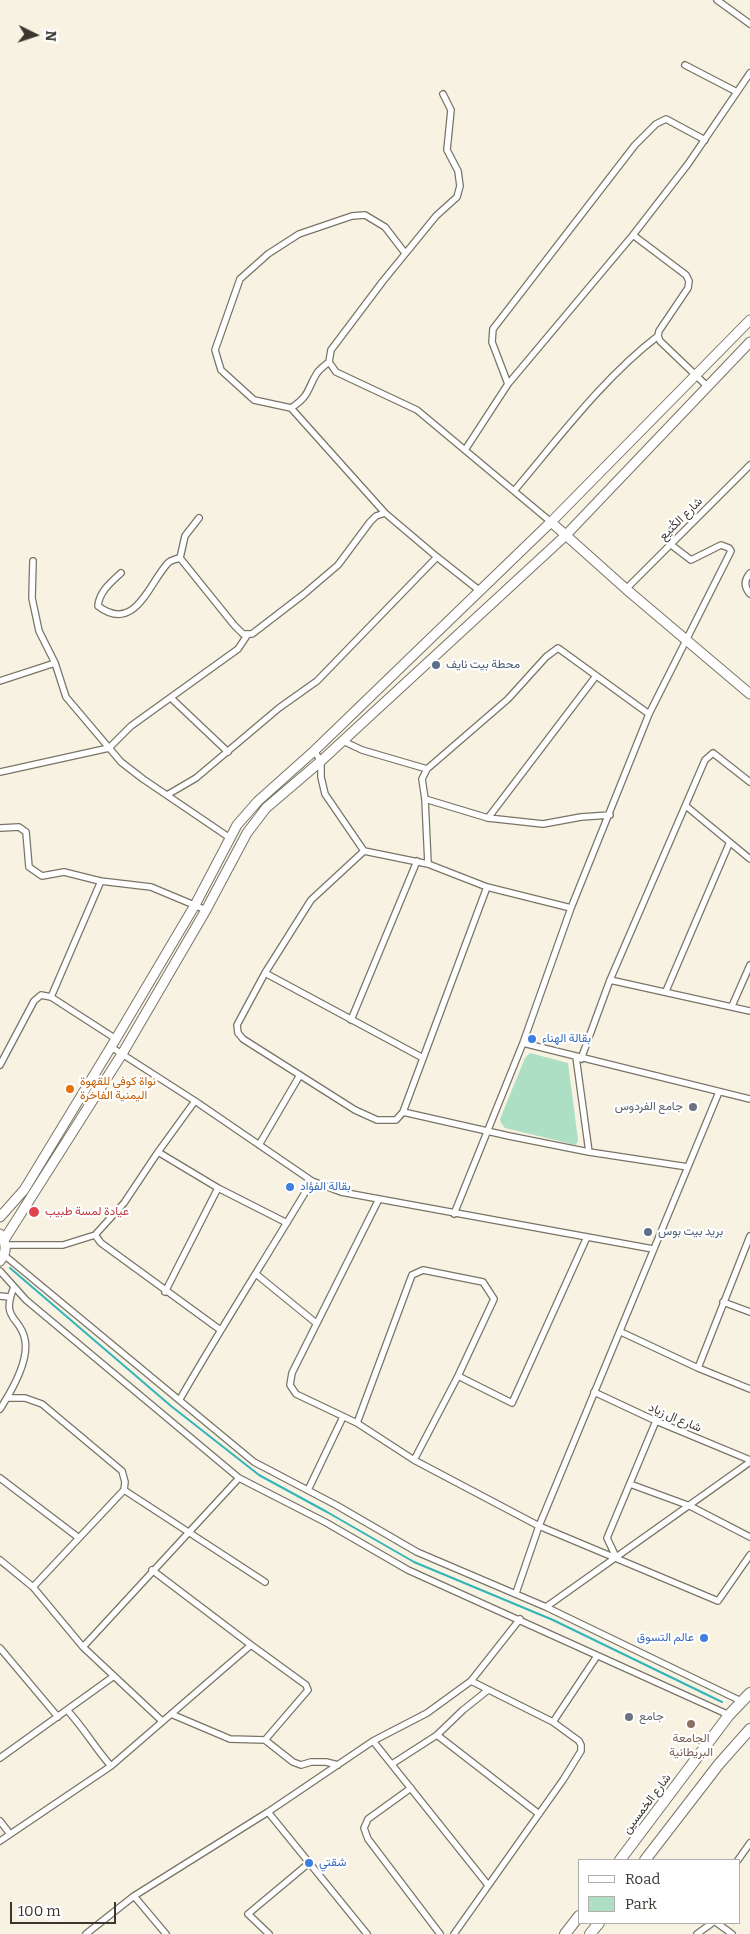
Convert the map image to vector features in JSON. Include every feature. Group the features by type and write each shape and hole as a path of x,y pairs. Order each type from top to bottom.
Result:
{"main road":[{"path":"1,1213 24,1190 114,1043 195,905 237,825 258,801 314,751 551,522 750,320"},
{"path":"3,1247 122,1054 206,910 247,833 261,814 565,536 750,342"},
{"path":"551,522 626,589 750,694"},
{"name":"شارع الخمسين","path":"621,1859 729,1715 750,1693"},
{"path":"646,1859 719,1764 748,1736"},
{"path":"565,1934 578,1917"},
{"path":"590,1934 598,1924"}],"street":[{"path":"718,0 750,24"},
{"path":"686,65 737,92"},
{"path":"465,450 508,384 633,234 688,164 750,73"},
{"path":"291,408 308,393 318,372 329,362 331,350 406,253 436,216 456,197 460,186 458,171 447,150 451,110 443,94"},
{"path":"508,384 492,342 493,329 635,145 656,124 666,119 705,140"},
{"path":"406,253 385,227 364,215 352,216 299,234 268,254 240,279 216,350 220,370 254,400 291,408 385,513 480,591"},
{"path":"514,491 596,396 639,351 658,336 688,288 689,281 686,275 633,234"},
{"path":"658,336 707,386"},
{"path":"329,362 336,372 416,410 551,522"},
{"name":"شارع الكُتيع","path":"626,589 750,464"},
{"path":"180,558 234,625 243,634 252,634 338,565 370,522 376,516 385,513"},
{"path":"180,558 185,536 199,518"},
{"path":"454,1214 523,1043 571,908 649,714 731,551 721,546 691,560 670,544"},
{"path":"167,795 196,778 278,708 317,681 437,557"},
{"path":"121,573 98,599 98,606 113,614 124,613 136,607 148,595 170,561 180,558"},
{"path":"33,561 32,598 39,631 55,663 66,697 121,762 230,838"},
{"path":"750,573 746,578 745,584 750,594"},
{"path":"0,772 109,748 131,726 238,649 248,634"},
{"path":"428,864 425,799 422,779 427,769 508,698 546,657 558,648 649,714"},
{"path":"0,681 55,663"},
{"path":"488,818 596,676"},
{"path":"171,698 228,752"},
{"path":"343,741 362,750 427,769"},
{"path":"314,751 321,761 321,778 325,794 364,852 417,861 487,887 571,908"},
{"path":"589,1152 579,1058 610,980 705,760 713,753 750,782"},
{"path":"425,799 488,818 543,824 581,817 610,815"},
{"path":"686,806 729,844 750,859"},
{"path":"0,828 19,827 26,832 29,867 42,876 64,872 101,881 151,887 206,910"},
{"path":"666,991 729,844"},
{"path":"364,852 311,900 265,973 237,1024 238,1033 243,1039 354,1110 377,1120 396,1120 403,1112 487,887"},
{"path":"351,1020 417,861"},
{"path":"50,997 101,881"},
{"path":"732,1006 750,965"},
{"path":"265,973 423,1058"},
{"path":"610,980 750,1011"},
{"path":"0,1065 34,1001 41,995 50,997 114,1043 122,1054 195,1101 312,1182 340,1192 379,1200 653,1249"},
{"path":"523,1043 750,1099"},
{"path":"259,1145 300,1075"},
{"path":"516,1593 539,1526 719,1092"},
{"path":"3,1247 63,1245 95,1235 124,1203 195,1101"},
{"path":"403,1112 589,1152 688,1167"},
{"path":"158,1152 218,1188 287,1223"},
{"path":"180,1400 219,1329 256,1274 312,1182"},
{"path":"165,1292 218,1188"},
{"path":"379,1200 292,1373 290,1385 296,1394 357,1423 414,1460 539,1526 718,1601 750,1555"},
{"path":"95,1235 100,1243 165,1292 219,1329"},
{"path":"698,1368 750,1236"},
{"path":"458,1376 512,1404 587,1237"},
{"path":"3,1247 254,1462 308,1490 417,1552 516,1593 741,1701"},
{"path":"357,1423 412,1276 423,1270 482,1282 494,1299 458,1376 414,1460"},
{"path":"0,1271 26,1300 239,1478 325,1522 408,1570 729,1715"},
{"path":"256,1274 316,1323"},
{"path":"0,1409 7,1398 25,1357 26,1347 23,1332 10,1315 8,1302 14,1287"},
{"path":"0,1296 9,1297"},
{"path":"723,1302 750,1312"},
{"path":"621,1332 698,1368 750,1389"},
{"name":"شارع ال زياد","path":"594,1392 750,1461"},
{"path":"7,1398 25,1398 42,1404 122,1471 125,1482 124,1490 33,1587"},
{"path":"308,1490 343,1417"},
{"path":"616,1557 607,1538 656,1421"},
{"path":"546,1607 690,1506 750,1461"},
{"path":"0,1478 79,1538"},
{"path":"83,1647 152,1570 239,1478"},
{"path":"630,1484 690,1506 750,1537"},
{"path":"124,1490 265,1582"},
{"path":"0,1560 33,1587 83,1647 162,1722"},
{"path":"152,1570 306,1685 308,1690 265,1740"},
{"path":"86,1934 134,1896 268,1812 373,1741 427,1713 471,1681 520,1619"},
{"path":"0,1841 111,1766 252,1645"},
{"path":"0,1648 58,1717"},
{"path":"553,1722 597,1656"},
{"path":"0,1758 114,1676"},
{"path":"454,1934 581,1751 579,1740 553,1722 471,1681"},
{"path":"392,1764 437,1735 463,1710 488,1690"},
{"path":"67,1710 81,1725 95,1748 111,1766"},
{"path":"172,1714 230,1740 265,1740 293,1762 301,1765 311,1762 326,1762 338,1765"},
{"path":"437,1735 539,1814"},
{"path":"373,1741 488,1885"},
{"path":"411,1788 368,1819 364,1828 368,1839 440,1934"},
{"path":"268,1812 367,1934"},
{"path":"0,1821 10,1834"},
{"path":"739,1859 750,1843"},
{"path":"269,1934 248,1914 309,1863"},
{"path":"134,1896 166,1934"},
{"path":"697,1934 711,1924"},
{"path":"719,1924 732,1934"}],"green space":[{"path":"530,1053 568,1063 578,1140 576,1145 505,1128 501,1123 500,1119 525,1058"}],"waterway":[{"path":"10,1268 171,1406 259,1475 414,1562 553,1620 722,1702"}],"place":[{"name":"محطة بيت نايف","path":"436,665"},
{"name":"بقالة الهناء","path":"532,1039"},
{"name":"نواة كوفي للقهوة اليمنية الفاخرة","path":"70,1089"},
{"name":"جامع الفردوس","path":"693,1107"},
{"name":"بقالة الفؤاد","path":"290,1187"},
{"name":"عيادة لمسة طبيب","path":"34,1212"},
{"name":"بريد بيت بوس","path":"648,1232"},
{"name":"عالم التسوق","path":"704,1638"},
{"name":"جامع","path":"629,1717"},
{"name":"الجامعة البريطانية","path":"691,1724"},
{"name":"شقتي","path":"309,1863"}]}
